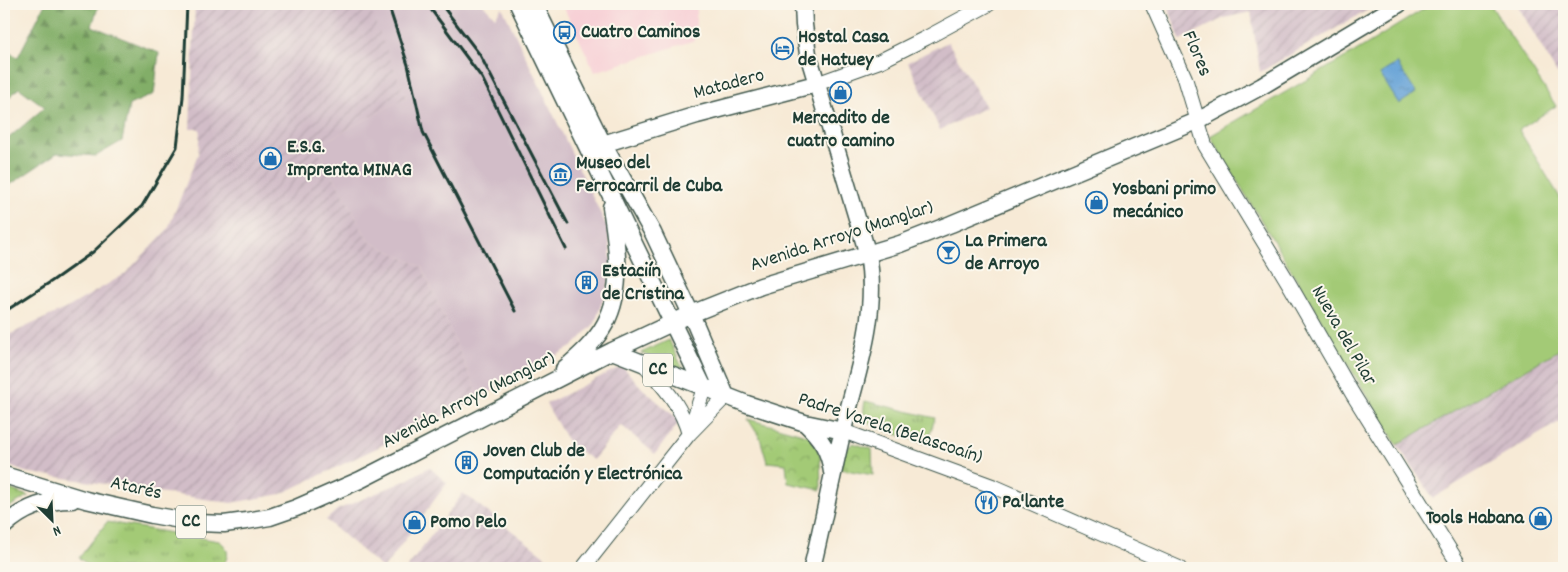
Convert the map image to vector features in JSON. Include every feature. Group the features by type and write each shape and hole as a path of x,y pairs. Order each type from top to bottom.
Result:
{"main road":[{"path":"518,4 704,388"},
{"path":"534,4 603,144 653,234 691,314 726,396"},
{"path":"803,4 805,38 816,84 868,254 872,297 868,329 812,568"},
{"name":"Avenida Arroyo (Manglar)","path":"296,508 369,475 672,322 761,286 900,244 1198,121 1262,86 1399,4"},
{"name":"Matadero","path":"603,144 816,84"},
{"path":"596,162 603,144"},
{"path":"541,388 572,362 595,338 605,324 612,307 617,273 615,235 609,192"},
{"name":"Padre Varela (Belascoaín)","path":"612,351 726,396 804,423 843,431"},
{"path":"804,423 816,434 824,446 830,459 832,479"},
{"name":"Atarés","path":"4,475 86,500 198,523 224,524 246,521 270,517 296,508"},
{"name":"Atarés","path":"4,526 22,512 42,504 65,500 86,500"}],"street":[{"name":"Matadero","path":"816,84 880,61 989,4"},
{"name":"Flores","path":"1152,4 1185,78 1198,121"},
{"name":"Nueva del Pilar","path":"1198,121 1205,145 1288,282 1352,393 1461,568"},
{"path":"645,365 674,399 684,417 689,434"},
{"path":"689,434 704,388"},
{"path":"583,568 689,434 726,396"},
{"name":"Padre Varela (Belascoaín)","path":"843,431 995,487 1179,568"}],"shaded area":[{"path":"195,4 369,4 406,97 317,146 369,241 422,267 480,398 281,494 231,503 25,472 4,464 4,337 69,307 125,274 168,229 198,154 200,129 190,129"},
{"path":"368,4 483,4 495,17 502,7 608,229 612,271 595,323 573,346 480,398 422,267 369,241 317,146 406,97"},
{"path":"562,4 697,4 695,40 595,72"},
{"path":"1167,4 1378,4 1260,72 1251,12 1224,18 1180,40"},
{"path":"1517,4 1564,4 1564,70 1557,74"},
{"path":"948,42 986,107 940,130 908,62"},
{"path":"1564,347 1564,419 1433,498 1397,445"},
{"path":"622,366 643,389 680,421 655,454 621,425 593,460 570,445 546,404"},
{"path":"429,467 447,483 384,568 326,520 337,510 407,480"},
{"path":"463,493 560,568 407,568"}],"green space":[{"path":"45,4 99,4 92,26 159,53 154,94 129,105 122,141 96,156 57,153 8,186 4,142 45,107 19,88 4,102 4,50 18,57"},
{"path":"1432,4 1490,4 1556,106 1519,130 1564,204 1564,347 1397,445 1210,136 1351,54"},
{"path":"669,340 684,371 641,353"},
{"path":"865,401 935,418 927,444 871,424 864,416"},
{"path":"748,419 810,436 820,454 821,490 788,483 786,464 767,462 760,438"},
{"path":"853,443 872,449 873,475 840,469 843,452"},
{"path":"4,487 28,496 4,510"},
{"path":"107,522 219,541 227,551 227,558 220,568 92,568 79,558"}],"water":[{"path":"1397,63 1416,93 1399,104 1380,74"}],"railway":[{"path":"4,312 93,252 142,206 177,147 183,97 187,4"},
{"path":"388,4 408,65 423,132 515,311"},
{"path":"427,4 482,78 566,249"},
{"path":"441,4 480,55 568,224"}],"place":[{"name":"Cuatro Caminos","path":"565,33"},
{"name":"Hostal Casa de Hatuey","path":"782,49"},
{"name":"Mercadito de cuatro camino","path":"841,93"},
{"name":"E.S.G. Imprenta MINAG","path":"271,159"},
{"name":"Museo del Ferrocarril de Cuba","path":"560,175"},
{"name":"Yosbani primo mecánico","path":"1097,202"},
{"name":"La Primera de Arroyo","path":"949,253"},
{"name":"Estaciín de Cristina","path":"586,283"},
{"name":"Joven Club de Computación y Electrónica","path":"467,463"},
{"name":"Pa'lante","path":"986,503"},
{"name":"Tools Habana","path":"1540,519"},
{"name":"Pomo Pelo","path":"414,523"}]}
